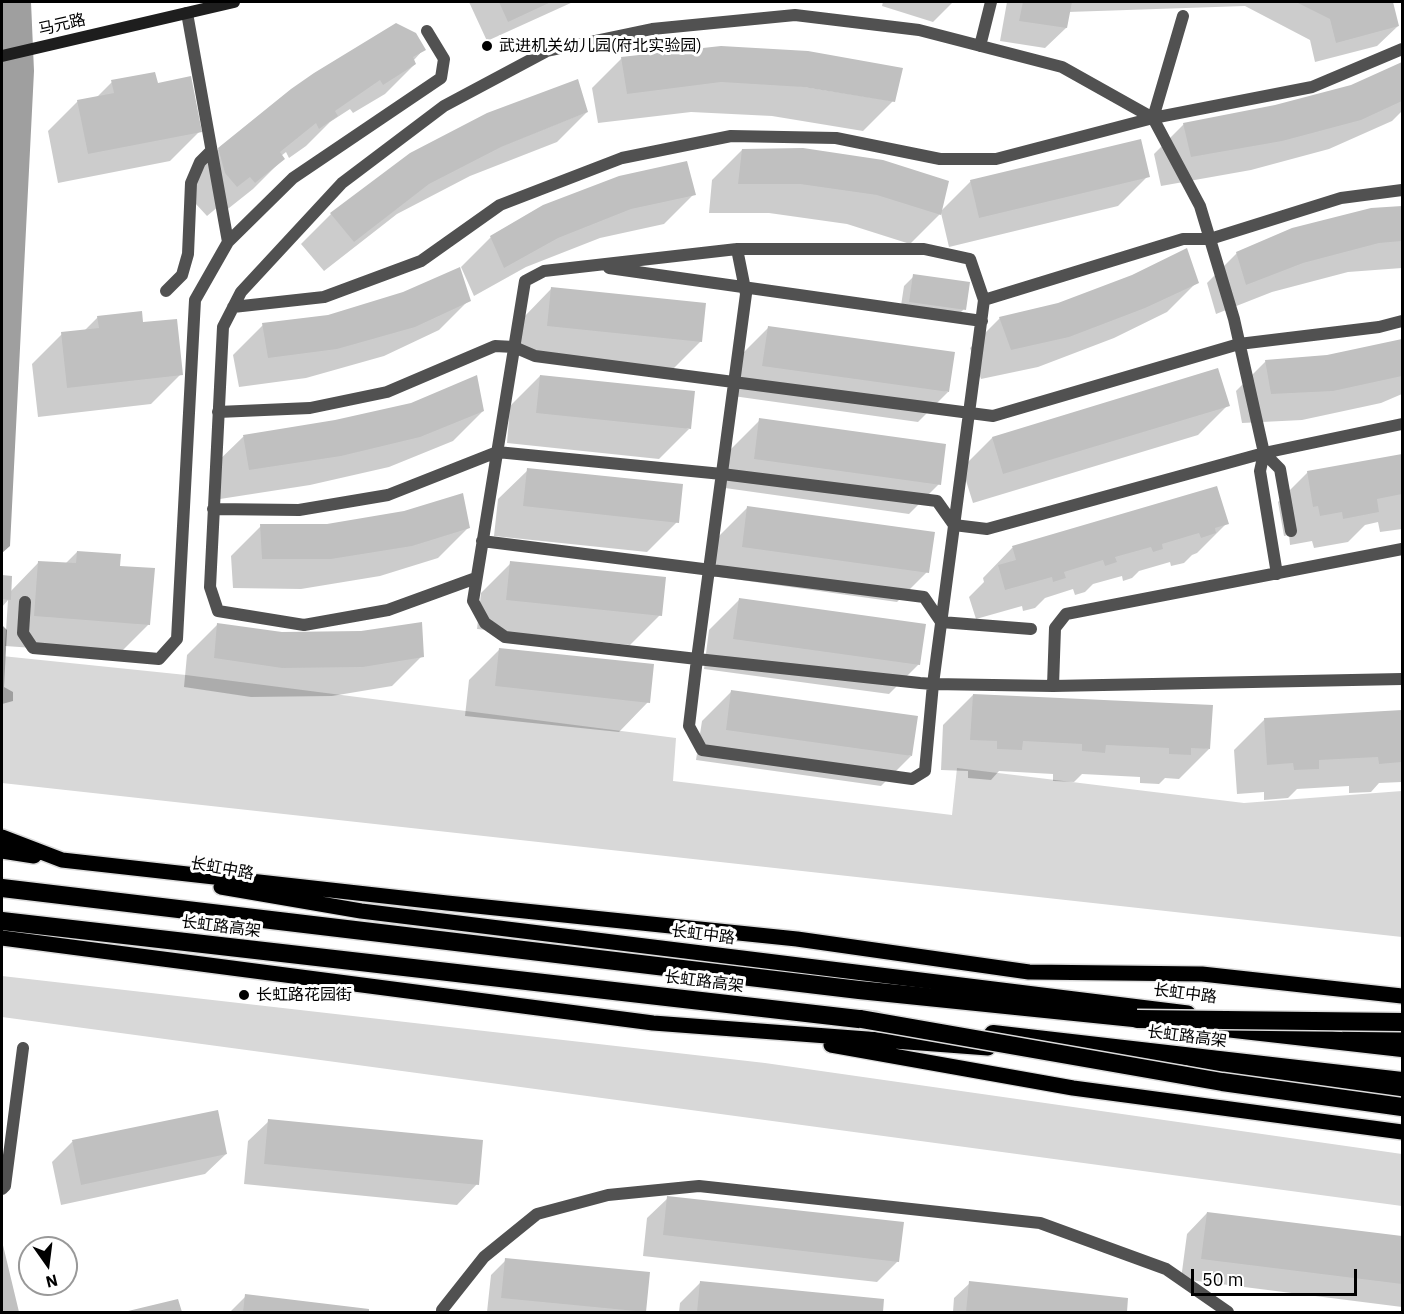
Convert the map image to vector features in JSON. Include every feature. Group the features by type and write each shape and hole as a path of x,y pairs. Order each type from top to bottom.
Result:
{"highway":[{"name":"长虹路高架","path":"2,888 859,990 1402,1048"},
{"name":"长虹路高架","path":"2,921 1402,1081"},
{"path":"861,1019 1222,1082 1402,1107"},
{"path":"1137,1019 1402,1022"}],"main road":[{"path":"2,837 62,860 797,939 1029,972 1202,974 1402,996"},
{"name":"长虹中路","path":"2,851 361,911 1199,1014 1402,1034"},
{"path":"2,938 653,1023 1080,1055 1402,1094"},
{"path":"746,1030 1073,1088 1402,1132"}],"street":[{"name":"马元路","path":"2,56 234,2"}],"lane":[{"path":"980,46 991,2"},
{"path":"187,13 228,242"},
{"path":"476,578 388,610 304,625 218,610 210,587 223,327 241,292 342,183 444,106 547,51 652,29 795,15 919,30 1062,67 1153,118 1200,206 1234,319 1264,453 1260,471 1277,573"},
{"path":"1153,118 1183,16"},
{"path":"26,602 23,633 33,648 159,658 177,639 195,300 228,242 293,178 441,78 444,59 427,31"},
{"path":"233,307 324,297 421,261 500,205 622,158 731,136 836,138 940,159 996,159 1153,118 1312,87 1402,49"},
{"path":"166,291 182,275 188,254 191,183 200,162 211,150"},
{"path":"984,300 1183,239 1210,239 1341,198 1402,190"},
{"path":"737,249 746,294 697,658 689,726 702,750 912,779 925,771 933,684 984,300 970,259 924,249 737,249 544,271 525,281 473,601 485,623 505,637 697,658 920,683 933,684 1053,686 1402,679"},
{"path":"592,266 982,321"},
{"path":"218,412 310,408 387,392 495,346 514,347 535,356 993,417 1239,344 1379,327 1402,321"},
{"path":"213,509 299,510 388,495 497,452 722,474 937,501 954,525 987,529 1264,453 1402,424"},
{"path":"1264,453 1280,468 1291,531"},
{"path":"482,541 924,597 941,622"},
{"path":"1053,686 1055,628 1066,614 1402,549"},
{"path":"941,622 1031,629"},
{"path":"2,1189 5,1186 23,1048"},
{"path":"442,1312 484,1257 537,1214 608,1195 699,1186 1040,1223 1166,1269 1228,1312"}],"shaded area":[{"path":"2,2 31,2 34,71 10,546 2,553"},
{"path":"2,625 7,630 4,687 13,692 13,701 2,704"},
{"path":"2,656 186,675 676,738 673,781 952,815 957,768 1244,803 1402,791 1402,937 2,783"},
{"path":"2,976 765,1063 1402,1154 1402,1206 2,1017"}],"building":[{"path":"499,2 551,2 508,22"},
{"path":"1023,2 1072,2 1067,28 1019,21"},
{"path":"1296,2 1393,2 1399,26 1336,43 1330,19"},
{"path":"396,23 416,33 426,50 413,57 416,64 383,85 380,80 335,111 338,116 319,129 316,123 280,152 285,159 255,183 250,177 237,187 225,173 218,148 291,89"},
{"path":"721,46 808,51 903,68 895,102 803,87 721,82 627,94 621,57"},
{"path":"1402,62 1402,101 1361,120 1282,141 1191,157 1183,123 1275,105 1351,85"},
{"path":"155,72 158,83 191,76 202,132 88,154 77,100 114,93 111,80"},
{"path":"578,79 588,112 501,147 429,184 354,242 330,213 410,153 487,113"},
{"path":"1141,139 1150,177 979,218 970,180"},
{"path":"803,148 883,160 949,181 941,215 877,195 800,184 738,184 742,149"},
{"path":"687,161 696,195 631,209 558,238 504,268 490,236 543,205 619,176"},
{"path":"1402,206 1402,241 1379,243 1303,263 1246,285 1236,252 1292,228 1371,208"},
{"path":"1187,248 1199,283 1145,308 1069,337 1011,350 999,317 1058,303 1132,275"},
{"path":"460,267 471,301 415,327 337,349 268,358 262,323 328,315 403,292"},
{"path":"913,274 970,282 966,310 909,302"},
{"path":"551,287 706,303 702,342 547,326"},
{"path":"142,311 143,322 177,319 183,375 67,388 61,332 99,328 97,316"},
{"path":"768,326 955,352 949,392 762,366"},
{"path":"1402,339 1402,376 1333,391 1271,394 1265,360 1327,355"},
{"path":"1218,368 1230,406 1003,474 992,437"},
{"path":"477,375 484,411 420,437 341,456 249,470 243,435 335,420 411,403"},
{"path":"540,375 695,391 691,429 536,413"},
{"path":"759,418 946,444 941,485 754,459"},
{"path":"1402,454 1402,494 1377,499 1379,512 1343,519 1342,512 1320,516 1318,506 1313,507 1307,471"},
{"path":"527,468 683,484 679,523 523,506"},
{"path":"1217,486 1229,524 1215,528 1216,533 1201,538 1199,533 1162,544 1163,549 1153,552 1151,547 1115,557 1117,562 1105,566 1103,560 1064,572 1066,578 1053,582 1052,577 1005,590 998,565 1016,560 1012,546"},
{"path":"463,493 470,528 412,546 331,559 262,559 260,524 327,524 404,511"},
{"path":"747,506 935,532 929,573 742,547"},
{"path":"77,551 121,554 120,566 155,568 150,625 34,616 38,561 76,563"},
{"path":"510,561 666,577 662,616 506,600"},
{"path":"2,575 12,576 11,600 2,599"},
{"path":"739,598 926,624 920,665 733,639"},
{"path":"422,622 424,657 363,667 282,668 214,658 217,623 282,632 361,631"},
{"path":"499,648 654,664 650,703 495,686"},
{"path":"731,690 918,716 912,756 726,730"},
{"path":"973,694 1213,705 1210,749 1191,748 1191,755 1169,754 1169,748 1106,745 1105,753 1082,751 1082,744 1023,741 1022,750 997,749 997,741 970,740"},
{"path":"1402,710 1402,762 1379,764 1378,757 1319,760 1319,769 1294,770 1293,763 1267,765 1264,718"},
{"path":"218,1110 227,1154 81,1185 72,1140"},
{"path":"268,1119 483,1140 479,1185 264,1164"},
{"path":"667,1196 904,1222 899,1262 663,1235"},
{"path":"1207,1212 1402,1236 1402,1284 1201,1259"},
{"path":"2,1241 19,1312 2,1312"},
{"path":"505,1258 650,1272 646,1312 501,1298"},
{"path":"700,1281 884,1299 883,1312 697,1312"},
{"path":"969,1281 1128,1298 1127,1312 966,1312"},
{"path":"245,1294 369,1309 369,1312 243,1312"},
{"path":"178,1299 182,1312 124,1312"}],"place":[{"name":"武进机关幼儿园(府北实验园)","path":"487,46"},
{"name":"长虹路花园街","path":"244,995"}]}
